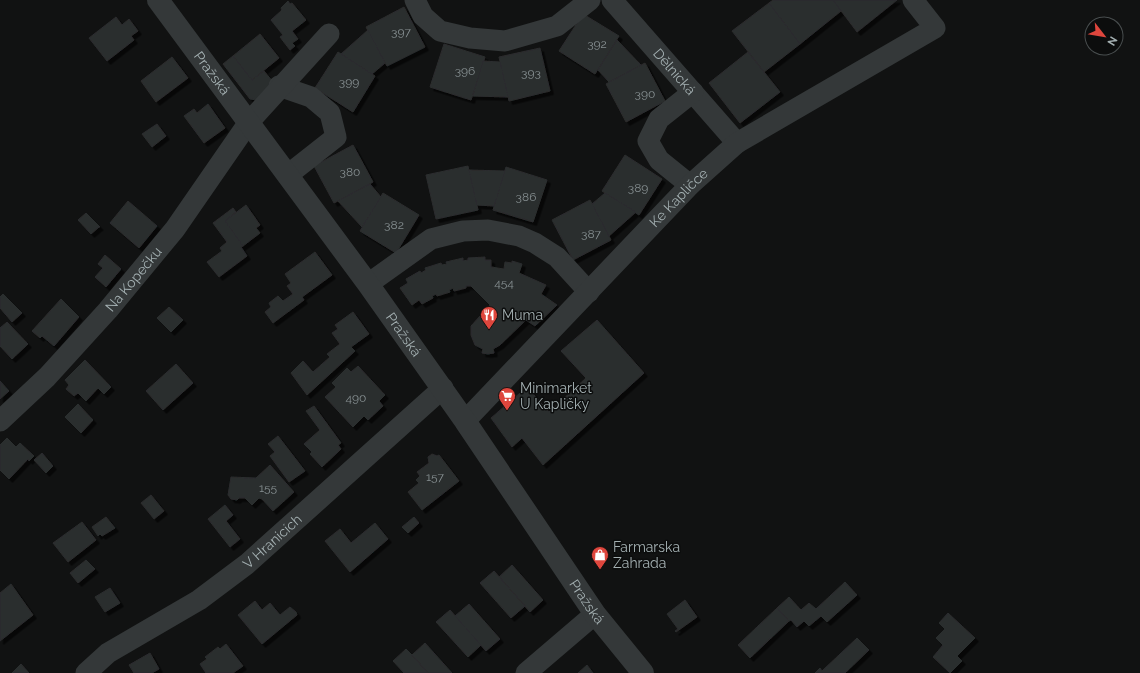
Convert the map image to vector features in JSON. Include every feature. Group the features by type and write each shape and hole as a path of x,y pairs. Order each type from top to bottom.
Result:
{"street":[{"name":"Pražská","path":"158,0 289,174 466,421 595,614 643,673"},
{"path":"415,0 423,16 440,31 470,38 505,41 557,26 590,0"},
{"name":"Dělnická","path":"612,0 737,143"},
{"name":"Ke Kapličce","path":"466,421 690,185 737,143 936,28 913,0"},
{"name":"Na Kopečku","path":"0,421 47,377 117,298 175,229 249,122 279,86 329,34"},
{"path":"279,86 311,97 330,113 336,137 289,174"},
{"path":"690,185 659,160 648,141 659,119 693,92"},
{"path":"368,284 431,239 463,231 488,230 518,236 535,243 556,257 589,292"},
{"name":"V Hranicích","path":"86,673 108,653 199,600 247,564 443,388"},
{"path":"526,673 595,614"}],"building":[{"path":"773,0 833,0 841,11 800,44 769,3"},
{"path":"833,0 897,0 857,32"},
{"path":"288,1 290,4 292,3 306,20 292,31 298,39 292,43 295,46 290,50 280,37 283,35 271,20 282,10 281,8"},
{"path":"769,3 800,44 764,72 732,31"},
{"path":"404,7 425,47 387,66 366,27"},
{"path":"583,14 619,36 595,74 559,51"},
{"path":"116,17 122,25 129,19 138,31 131,36 134,40 107,61 89,38"},
{"path":"368,30 385,63 372,74 341,54"},
{"path":"260,34 279,58 252,80 233,56"},
{"path":"617,40 641,65 609,82 598,70"},
{"path":"444,44 485,57 471,100 430,87"},
{"path":"540,48 550,91 509,101 499,57"},
{"path":"338,52 375,76 353,112 315,88"},
{"path":"748,52 780,92 740,123 709,83"},
{"path":"233,56 252,80 264,71 273,82 257,100 250,99 223,64"},
{"path":"172,57 188,78 156,102 141,81"},
{"path":"483,61 500,62 508,97 473,96"},
{"path":"645,63 665,101 626,122 606,84"},
{"path":"208,104 225,128 204,143 184,116 194,109 197,113"},
{"path":"157,124 166,136 152,147 142,134"},
{"path":"353,145 373,182 334,203 314,166"},
{"path":"625,155 662,179 639,215 602,191"},
{"path":"468,166 478,210 436,219 426,175"},
{"path":"506,167 547,180 533,222 493,210"},
{"path":"469,170 505,171 494,206 477,205"},
{"path":"370,184 381,197 362,227 338,201"},
{"path":"383,193 419,215 396,253 360,231"},
{"path":"605,193 636,212 609,236 592,204"},
{"path":"590,200 611,240 573,260 552,220"},
{"path":"128,201 157,226 139,248 110,223"},
{"path":"246,205 260,225 256,228 260,233 243,246 225,221"},
{"path":"233,208 236,212 225,221 243,246 241,247 247,256 219,277 207,262 222,251 220,248 227,242 213,223"},
{"path":"86,213 100,227 91,234 78,220"},
{"path":"315,252 332,275 302,297 304,300 273,323 265,312 271,307 269,303 278,296 283,301 293,294 287,286 291,283 285,274"},
{"path":"105,255 121,269 106,287 95,277 103,268 98,264"},
{"path":"485,257 485,260 491,260 491,267 504,269 505,262 512,263 512,261 522,264 519,273 546,285 541,294 557,305 535,326 526,320 500,345 493,349 494,353 488,354 482,353 483,349 475,345 471,335 471,326 490,305 471,286 466,286 466,288 454,291 453,288 449,290 450,292 432,296 433,298 422,304 419,300 412,305 400,288 408,283 406,279 420,271 421,273 426,270 425,268 441,263 442,265 447,264 446,262 463,258 463,261 468,260 468,258"},
{"path":"3,294 22,313 12,322 0,308 0,297"},
{"path":"61,299 79,317 54,346 42,336 40,338 32,331"},
{"path":"169,307 183,320 171,332 157,318"},
{"path":"353,312 369,334 351,347 355,351 307,395 291,373 303,361 313,372 330,357 327,354 340,344 332,333 338,329 335,325"},
{"path":"597,320 644,373 543,465 522,438 512,447 491,418 527,387 549,412 586,378 561,351"},
{"path":"7,322 28,344 12,359 0,346 0,328"},
{"path":"85,360 111,387 104,394 98,388 86,401 78,393 74,396 66,389 69,385 65,380"},
{"path":"176,364 193,383 163,410 146,391"},
{"path":"358,366 385,395 379,401 383,406 368,420 364,416 353,427 325,397 336,387 332,383 347,368 351,372"},
{"path":"0,381 9,391 0,399"},
{"path":"78,404 93,420 81,433 65,417"},
{"path":"314,406 341,443 338,445 341,449 322,467 310,454 312,452 304,444 320,430 306,411"},
{"path":"278,436 305,471 289,482 270,456 275,452 268,444"},
{"path":"7,438 16,447 20,443 34,456 29,461 28,459 9,479 0,470 0,445"},
{"path":"42,453 53,466 46,473 34,460"},
{"path":"432,454 437,456 439,455 459,481 422,510 408,492 419,483 416,480 420,476 417,472 429,463 428,457"},
{"path":"270,465 294,492 273,511 262,499 259,498 252,505 245,498 239,498 237,500 231,499 228,495 231,477 256,478"},
{"path":"151,495 164,511 154,519 141,503"},
{"path":"225,505 233,515 226,521 240,539 230,547 208,519"},
{"path":"106,517 115,528 102,536 100,534 98,536 92,527"},
{"path":"414,517 419,523 408,533 402,527"},
{"path":"82,522 96,540 68,562 53,543"},
{"path":"375,523 388,539 350,572 325,541 340,529 351,543"},
{"path":"86,560 95,569 78,583 70,573"},
{"path":"512,565 543,600 530,612 499,577"},
{"path":"494,571 525,606 511,618 480,583"},
{"path":"845,582 857,595 827,622 821,616 809,626 804,621 797,627 777,608 789,597 801,610 809,603 816,609"},
{"path":"11,584 33,615 0,641 0,593"},
{"path":"110,588 120,603 105,612 95,597"},
{"path":"685,600 697,617 676,632 675,631 678,629 667,614"},
{"path":"255,601 262,610 270,603 280,615 290,607 296,612 297,615 262,644 238,615"},
{"path":"469,604 500,639 486,651 455,616"},
{"path":"777,608 789,621 750,658 738,645"},
{"path":"450,610 481,645 468,657 436,622"},
{"path":"948,613 975,638 957,656 962,661 950,673 933,657 943,645 936,638 945,629 939,623"},
{"path":"857,638 869,650 845,673 815,673 820,668 822,671"},
{"path":"425,643 452,673 428,673 412,655"},
{"path":"226,644 243,666 233,673 206,673 200,664 207,659 205,657 218,647 220,649"},
{"path":"406,649 428,673 404,673 393,661"},
{"path":"150,653 159,669 152,673 134,673 129,665"},
{"path":"21,664 29,673 12,673"},
{"path":"587,665 593,673 578,673"}],"place":[{"name":"Muma","path":"489,330"},
{"name":"Minimarket U Kapličky","path":"507,411"},
{"name":"Farmarska Zahrada","path":"600,570"}]}
